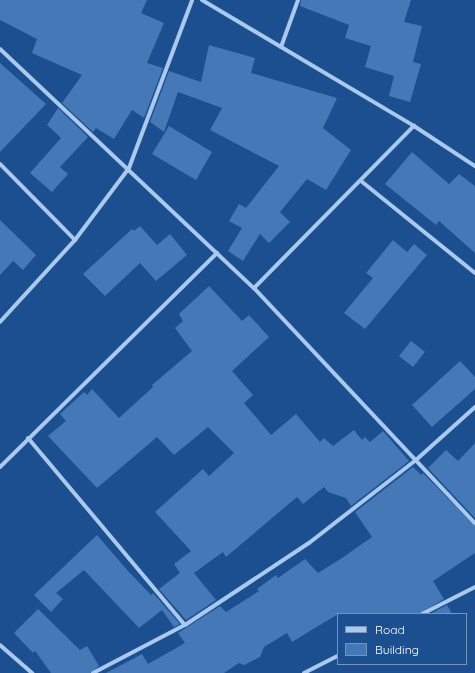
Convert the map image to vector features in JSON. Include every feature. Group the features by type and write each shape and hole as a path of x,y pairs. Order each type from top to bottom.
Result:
{"street":[{"path":"0,322 75,240 129,168 192,0"},
{"path":"202,0 414,126 475,166"},
{"path":"281,47 298,0"},
{"path":"0,49 129,168 254,288 475,523"},
{"path":"254,288 414,126"},
{"path":"0,164 75,240"},
{"path":"361,181 475,273"},
{"path":"0,467 218,254"},
{"path":"93,673 185,625 309,543 416,460 475,407"},
{"path":"28,438 185,625"},
{"path":"424,613 475,587"},
{"path":"0,645 32,673"},
{"path":"304,673 337,656"}],"building":[{"path":"0,0 147,0 141,13 164,23 147,63 163,68 144,118 132,110 114,139 96,128 93,132 62,103 82,75 32,53 37,39 0,20"},
{"path":"301,0 411,0 404,22 422,26 413,62 421,64 410,102 389,96 394,76 365,67 371,46 345,38 349,25 300,6"},
{"path":"209,45 255,58 251,73 337,98 323,128 351,150 326,190 307,179 280,212 290,222 269,243 260,234 243,261 228,251 242,228 229,221 239,204 246,208 279,166 210,130 222,108 178,92 164,132 150,122 169,71 201,82"},
{"path":"0,63 46,104 0,152"},
{"path":"58,108 88,137 60,167 68,174 52,192 30,173 61,138 47,125"},
{"path":"169,126 212,152 196,180 152,154"},
{"path":"412,152 449,184 459,174 475,186 475,253 439,221 436,225 385,184"},
{"path":"0,220 36,255 23,270 13,261 0,275"},
{"path":"140,226 157,245 170,234 187,255 156,281 140,263 105,296 83,274 132,229 134,231"},
{"path":"393,240 407,252 414,244 427,255 365,329 344,313 373,278 366,273"},
{"path":"209,286 242,321 249,315 269,337 232,371 253,395 244,403 271,435 296,414 320,442 324,438 333,446 354,430 362,440 365,437 370,442 383,431 409,461 351,506 346,498 328,492 324,487 303,504 297,497 226,557 223,552 194,573 216,600 186,620 159,589 180,573 174,564 191,551 155,512 203,469 209,476 234,453 208,427 174,455 157,437 97,488 48,436 66,421 60,414 84,392 87,395 92,389 119,418 153,387 152,385 192,351 175,328 183,321 179,314"},
{"path":"411,341 425,352 413,367 399,356"},
{"path":"460,361 475,377 475,389 432,427 412,405"},
{"path":"475,443 475,518 428,468 446,450 458,461"},
{"path":"413,467 421,475 423,473 475,526 475,553 433,581 444,599 421,613 337,613 337,615 292,642 287,633 264,647 260,657 244,665 239,663 224,673 106,673 142,654 148,664 185,643 178,633 220,606 226,612 259,591 257,589 276,575 278,578 305,559 318,573 342,558 372,537 355,512"},
{"path":"97,535 128,571 151,595 153,593 180,624 174,627 162,610 139,628 84,570 56,593 63,599 51,612 34,595"},
{"path":"447,605 451,613 432,613"},
{"path":"38,609 80,650 87,646 99,666 90,673 51,673 35,651 33,653 14,633"}]}
